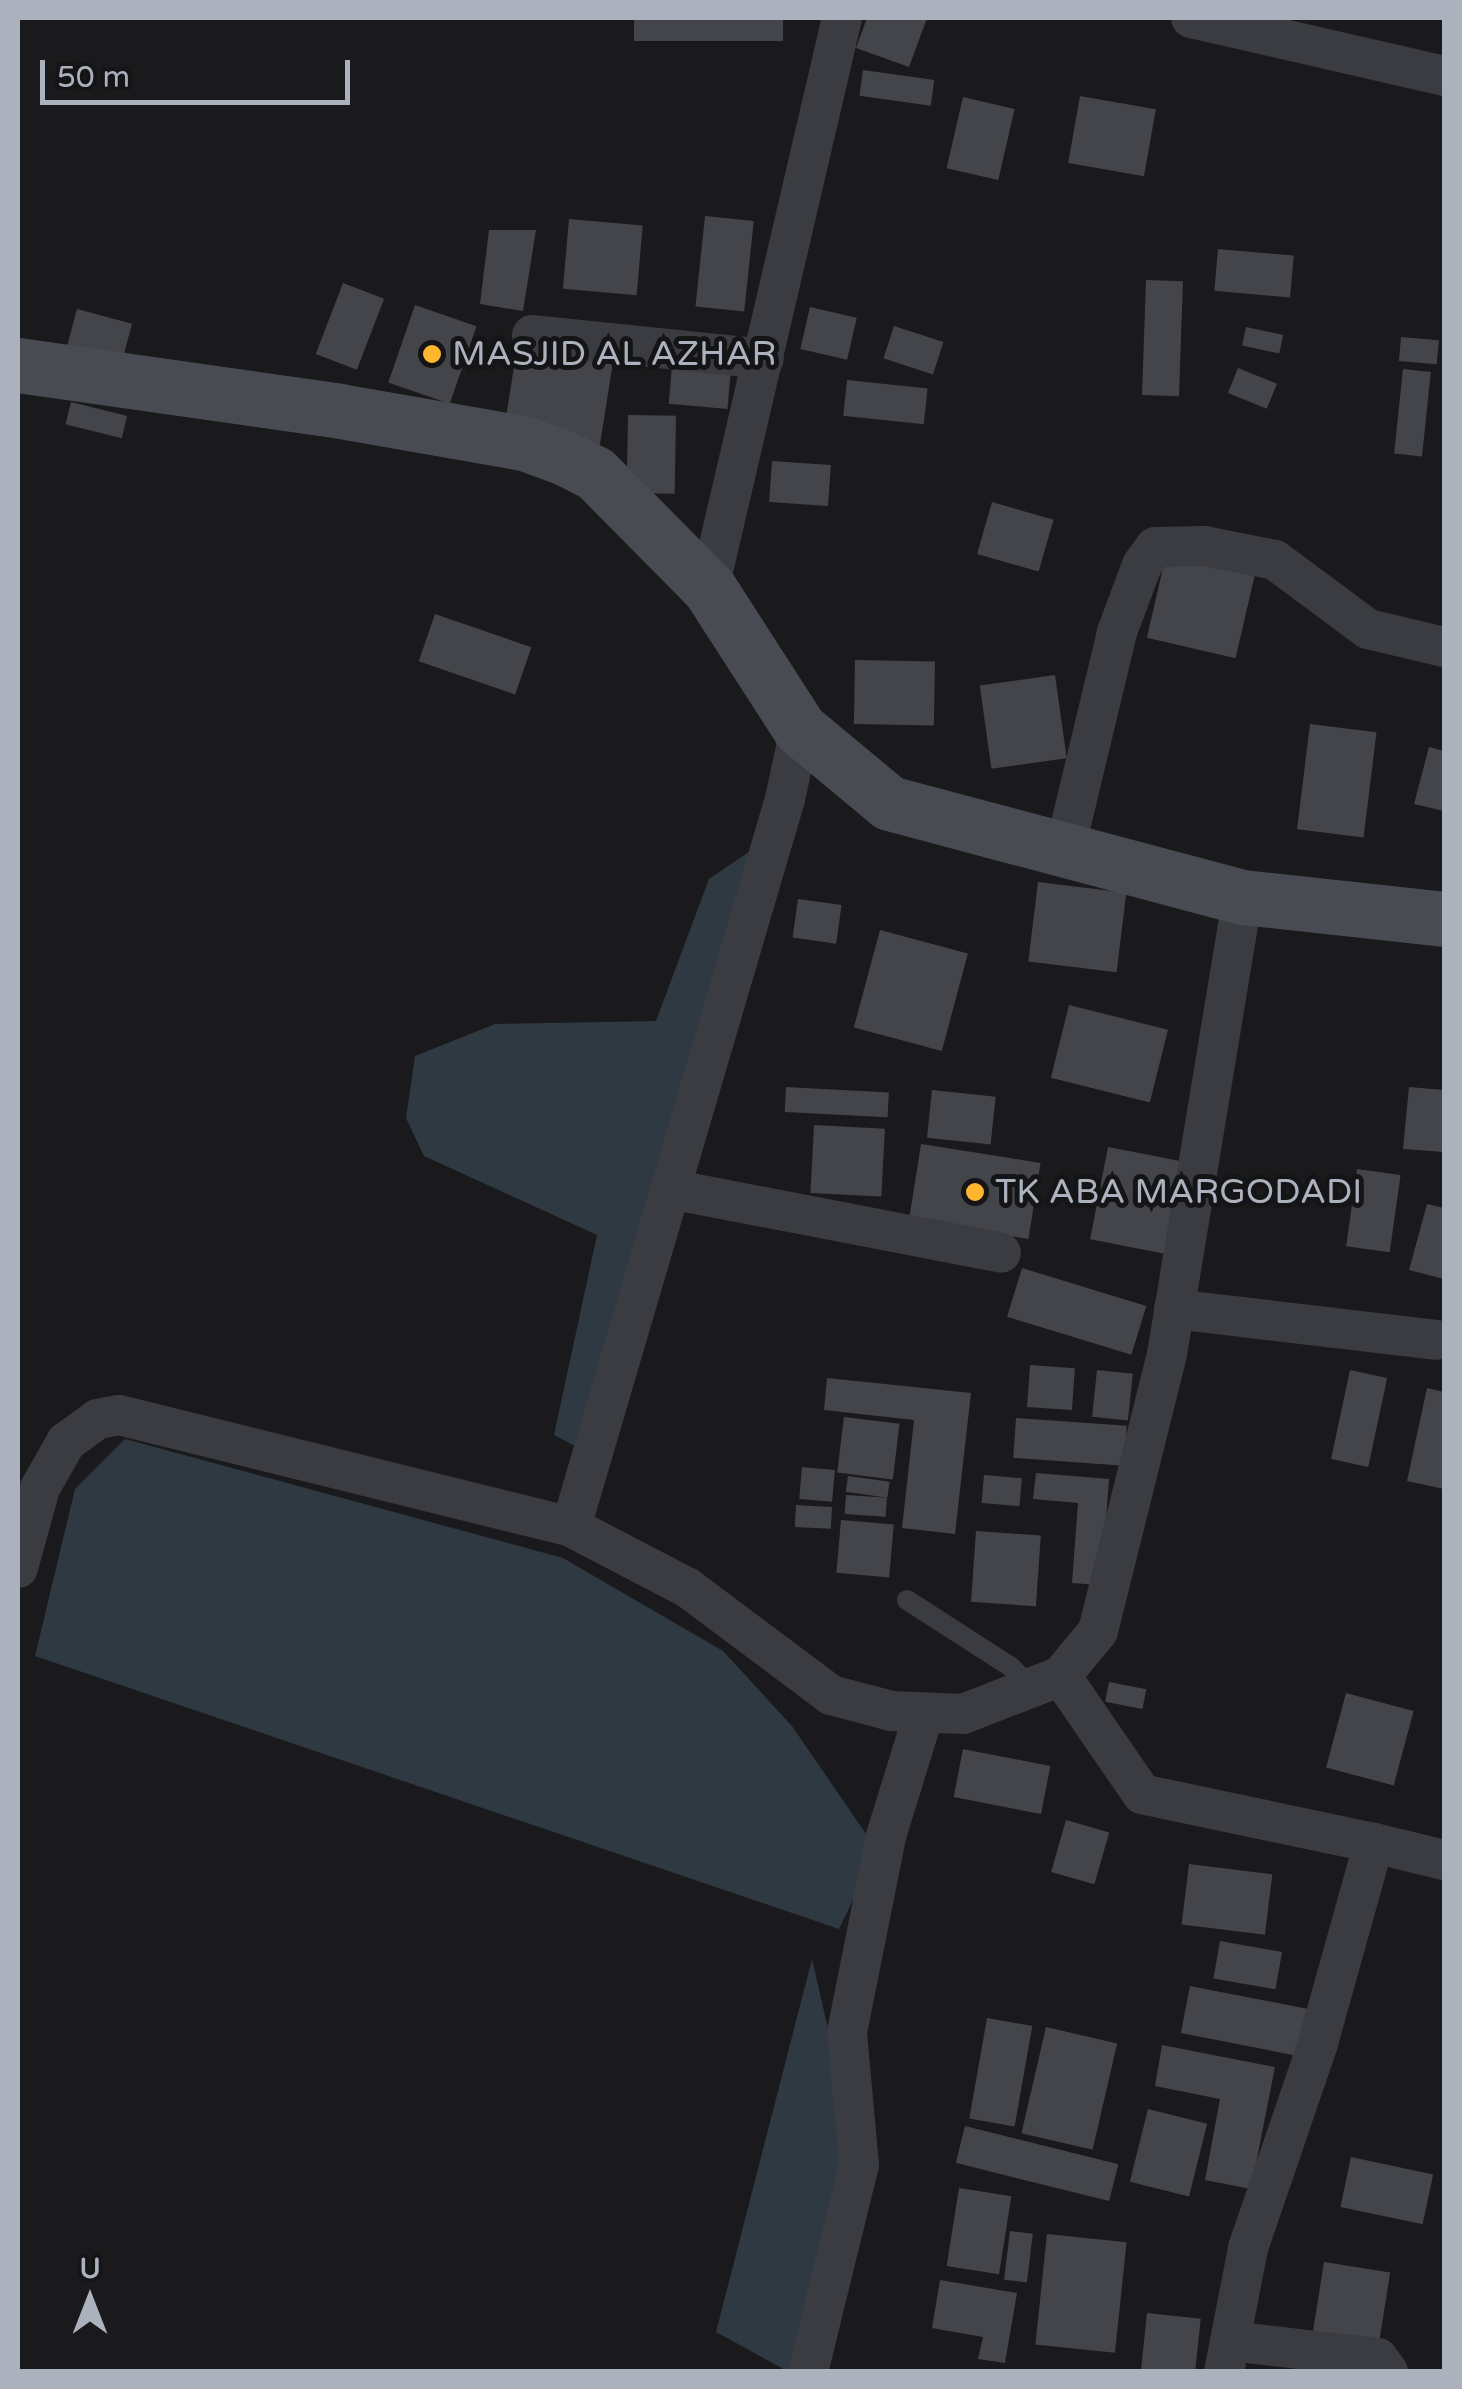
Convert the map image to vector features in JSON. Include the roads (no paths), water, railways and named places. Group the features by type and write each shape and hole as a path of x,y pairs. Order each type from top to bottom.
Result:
{"street":[{"path":"708,588 842,18"},
{"path":"1191,18 1444,76"},
{"path":"532,336 764,360"},
{"path":"18,366 524,442 595,474 708,588 800,729 890,803 1243,897 1444,920"},
{"path":"1065,849 1117,632 1142,565 1155,547 1205,546 1275,560 1368,630 1444,647"},
{"path":"571,1527 785,799 800,729"},
{"path":"18,1568 40,1488 66,1442 98,1419 119,1415 571,1527 688,1588 831,1695 924,1713 964,1714 1046,1682 1098,1631 1174,1309 1243,897"},
{"path":"670,1189 1001,1253"},
{"path":"1174,1309 1436,1340"},
{"path":"1046,1682 1142,1794 1444,1860"},
{"path":"808,2372 858,2165 847,2032 886,1836 924,1713"},
{"path":"1374,1843 1318,2043 1248,2248 1227,2356 1378,2358 1388,2372"}],"lane":[{"path":"906,1600 1011,1667 1046,1682"}],"place":[{"name":"MASJID AL AZHAR","path":"432,354"},
{"name":"TK ABA MARGODADI","path":"975,1192"}]}
